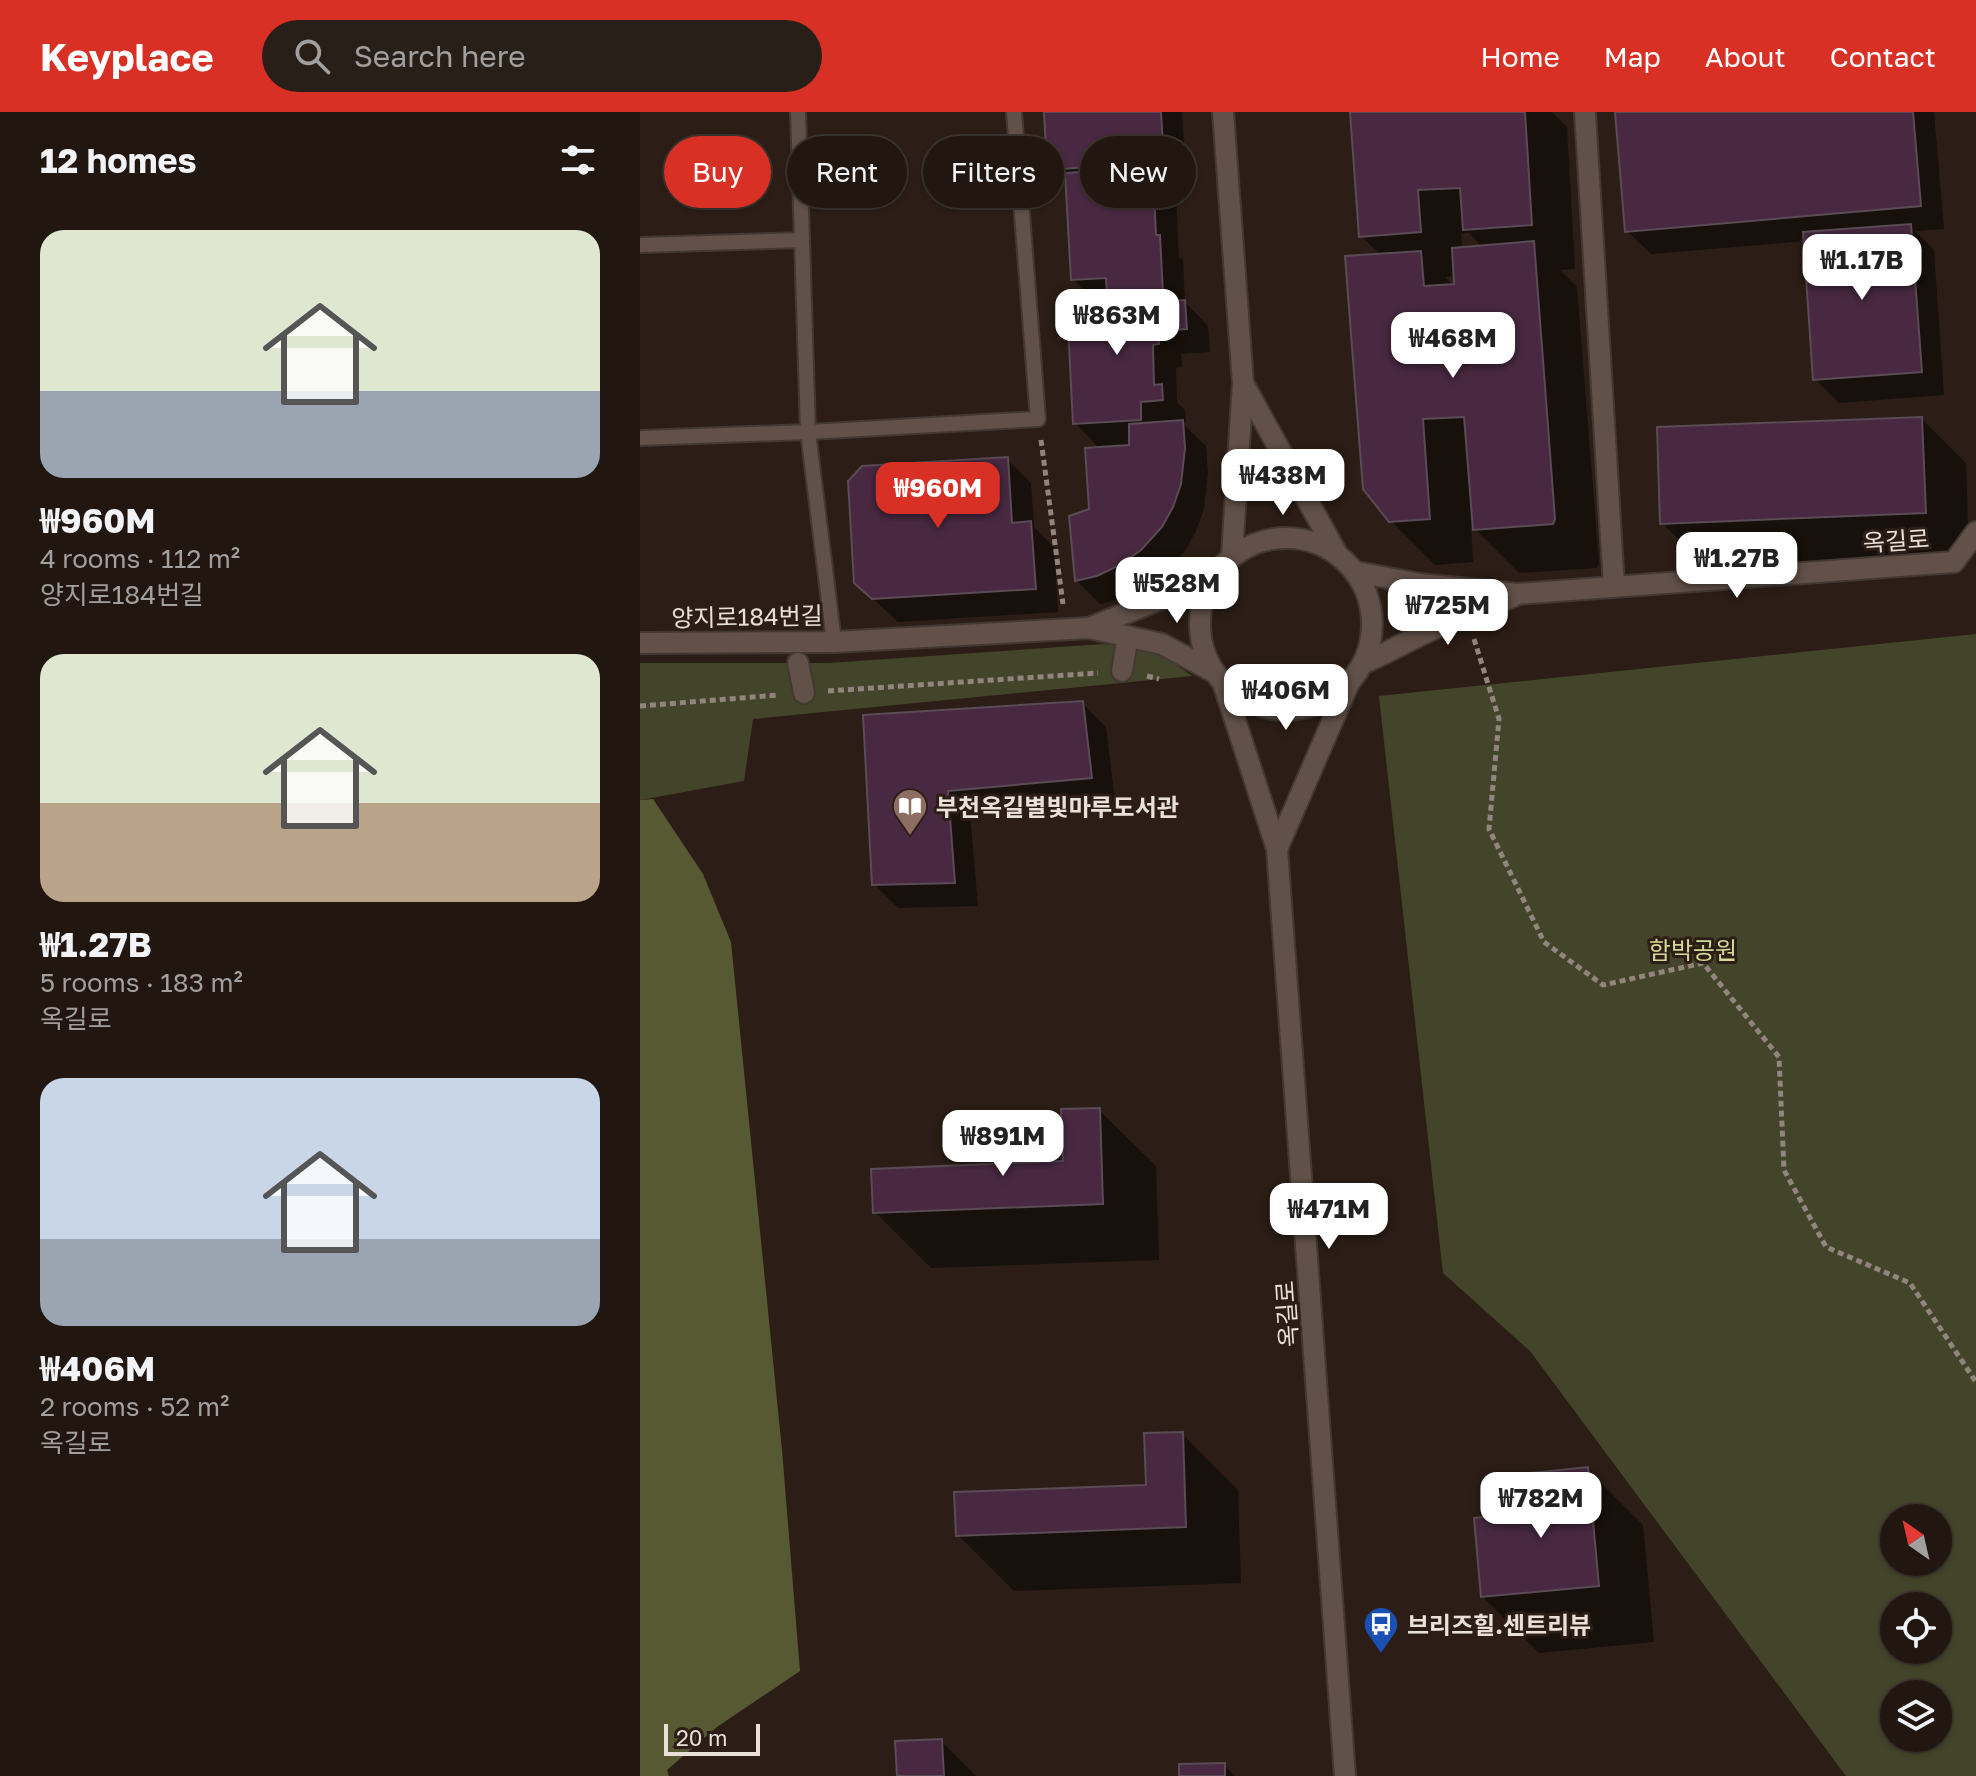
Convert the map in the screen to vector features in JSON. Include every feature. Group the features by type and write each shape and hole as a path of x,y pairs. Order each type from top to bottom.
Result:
{"street":[{"path":"1223,112 1243,383 1232,555"},
{"path":"1585,112 1614,586"},
{"path":"834,642 1089,628 1162,644 1218,678 1246,702 1273,710 1300,710 1326,701 1348,685 1364,663 1372,632 1370,601 1356,572 1336,552 1243,383"},
{"name":"옥길로","path":"1517,594 1954,562 1976,532"},
{"path":"1218,678 1202,649 1199,625 1202,601 1211,579 1221,566 1232,555 1265,539 1302,538 1336,552"},
{"path":"1356,572 1420,584 1517,594"},
{"path":"1089,628 1211,579"},
{"path":"1364,663 1437,627 1517,594"},
{"name":"양지로184번길","path":"640,643 834,642"},
{"path":"1122,671 1126,647"},
{"path":"798,663 804,693"},
{"name":"옥길로","path":"1218,678 1277,849 1345,1776"},
{"name":"옥길로","path":"1277,849 1348,685"}],"lane":[{"name":"양지로184번길","path":"798,112 808,432 834,642"},
{"path":"640,438 1038,419 1014,112"},
{"path":"640,245 802,240"}],"path":[{"path":"1038,419 1066,629"},
{"path":"1467,616 1499,719 1489,829 1544,942 1603,985 1703,963 1779,1057 1784,1170 1826,1247 1910,1283 1976,1382"},
{"path":"640,706 1122,671 1159,679"}],"green space":[{"name":"함박공원","path":"1976,634 1976,1776 1846,1776 1530,1351 1443,1273 1379,696"},
{"path":"1104,644 1157,651 1192,676 753,719 744,781 640,800 640,663 829,663"},
{"path":"653,799 703,874 731,942 782,1450 800,1671 717,1727 667,1770 669,1776 640,1776 640,800"}],"building":[{"path":"1044,112 1161,112 1162,136 1080,136 1080,168 1064,169 1064,136 1045,136"},
{"path":"1350,112 1525,112 1532,225 1463,230 1460,188 1418,190 1421,232 1359,237"},
{"path":"1615,112 1913,112 1921,206 1625,232"},
{"path":"1080,172 1080,208 1155,208 1156,235 1160,235 1163,294 1107,296 1106,278 1071,280 1065,173"},
{"path":"1911,224 1922,372 1813,380 1803,232"},
{"path":"1534,241 1553,524 1473,530 1464,417 1423,419 1430,519 1389,522 1363,489 1345,256 1421,251 1424,286 1454,284 1452,248"},
{"path":"1185,300 1187,329 1158,331 1159,344 1153,345 1154,385 1162,384 1163,400 1141,402 1141,420 1073,424 1067,307"},
{"path":"1922,417 1926,513 1660,524 1657,427"},
{"path":"1183,420 1185,448 1181,484 1162,527 1141,550 1120,565 1097,576 1075,581 1069,516 1089,509 1085,448 1129,445 1129,424"},
{"path":"1008,457 1012,523 1031,521 1036,589 872,599 854,583 848,481 862,466"},
{"name":"부천옥길별빛마루도서관","path":"1083,701 1092,778 948,791 955,883 872,885 863,715"},
{"path":"1100,1108 1103,1204 873,1213 871,1169 1063,1161 1061,1109"},
{"path":"1183,1432 1186,1527 956,1536 954,1492 1146,1485 1144,1433"},
{"path":"1588,1467 1599,1586 1481,1597 1474,1518 1535,1512 1532,1473"},
{"path":"942,1739 944,1776 897,1776 895,1741"},
{"path":"1225,1763 1225,1776 1179,1776 1179,1764"}],"place":[{"name":"부천옥길별빛마루도서관","path":"910,837"},
{"name":"브리즈힐.센트리뷰","path":"1381,1655"}]}
